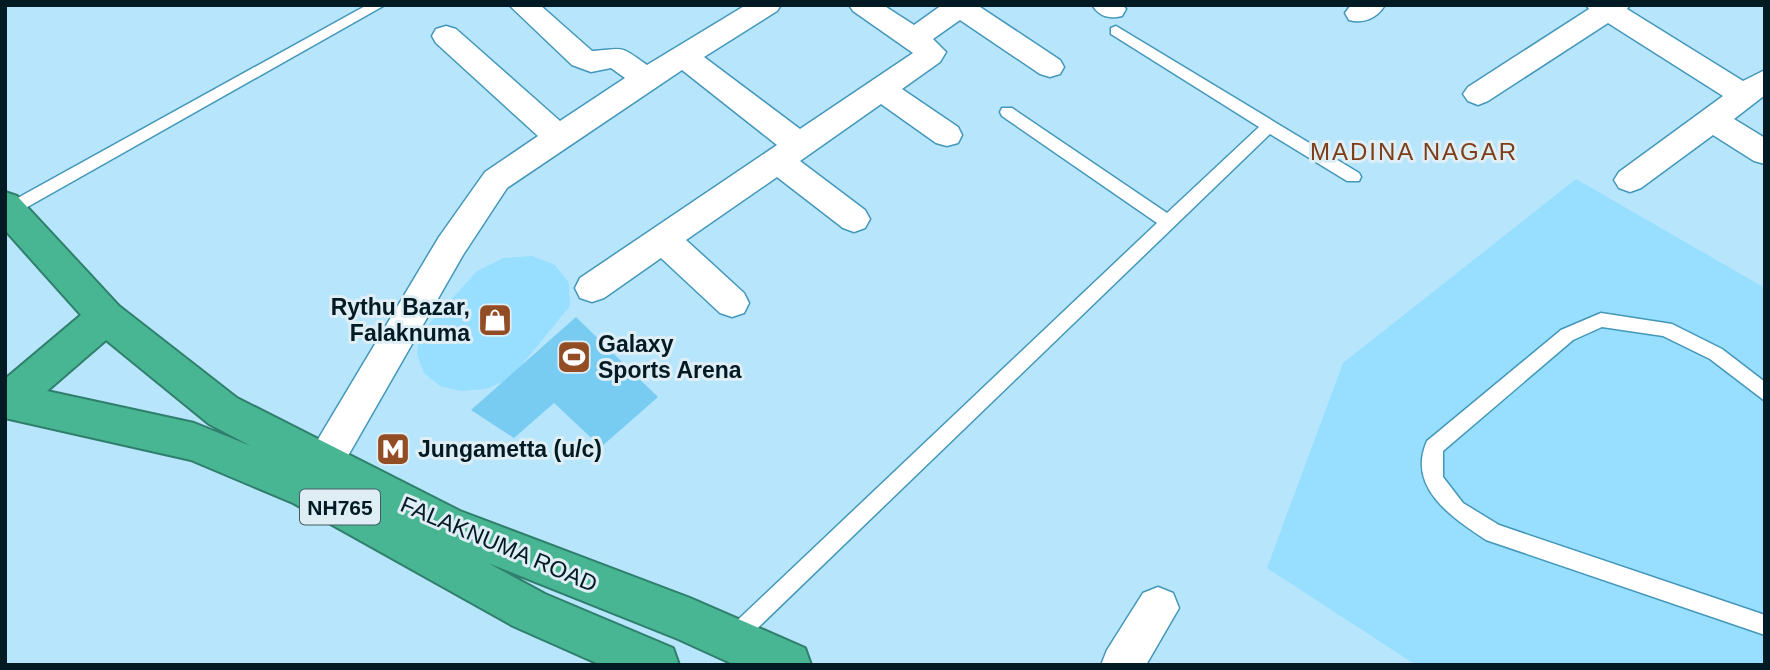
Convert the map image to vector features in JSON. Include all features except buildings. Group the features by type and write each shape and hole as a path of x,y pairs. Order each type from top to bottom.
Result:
{"highway":[{"name":"FALAKNUMA ROAD","path":"7,208 106,317 223,411 446,526 788,665"},
{"path":"6,401 106,317"},
{"name":"FALAKNUMA ROAD","path":"6,401 194,442 308,489 529,610 656,665"}],"street":[{"path":"523,5 582,58 600,61 616,57 646,79"},
{"path":"592,288 930,55 932,52 929,49 863,5"},
{"path":"914,38 960,6 1050,67"},
{"path":"324,463 451,246 496,180 557,136 759,7"},
{"path":"1478,94 1608,7 1754,87 1630,180"},
{"path":"446,36 557,136"},
{"path":"683,56 788,153 854,219"},
{"path":"881,89 947,135"},
{"path":"1711,119 1765,153"},
{"path":"662,238 732,303"},
{"path":"1122,665 1158,608"}],"lane":[{"path":"7,208 377,5"},
{"path":"1111,15 1269,126 1353,177"},
{"path":"1007,112 1168,222"},
{"path":"732,640 1269,126"},
{"path":"1765,394 1716,354 1666,329 1601,320 1567,335 1434,447 1433,480 1456,509 1493,533 1765,625"}],"shaded area":[{"path":"1576,179 1765,288 1765,665 1416,665 1267,568 1343,363"},
{"name":"Rythu Bazar, Falaknuma","path":"532,256 555,265 569,283 570,306 510,379 486,389 461,391 440,386 424,373 417,355 419,335 477,271 503,258"}],"place":[{"name":"Rythu Bazar, Falaknuma","path":"495,320"},
{"name":"Galaxy Sports Arena","path":"574,357"},
{"name":"Jungametta (u/c)","path":"393,449"}],"district":[{"name":"MADINA NAGAR","path":"1414,151"}]}
